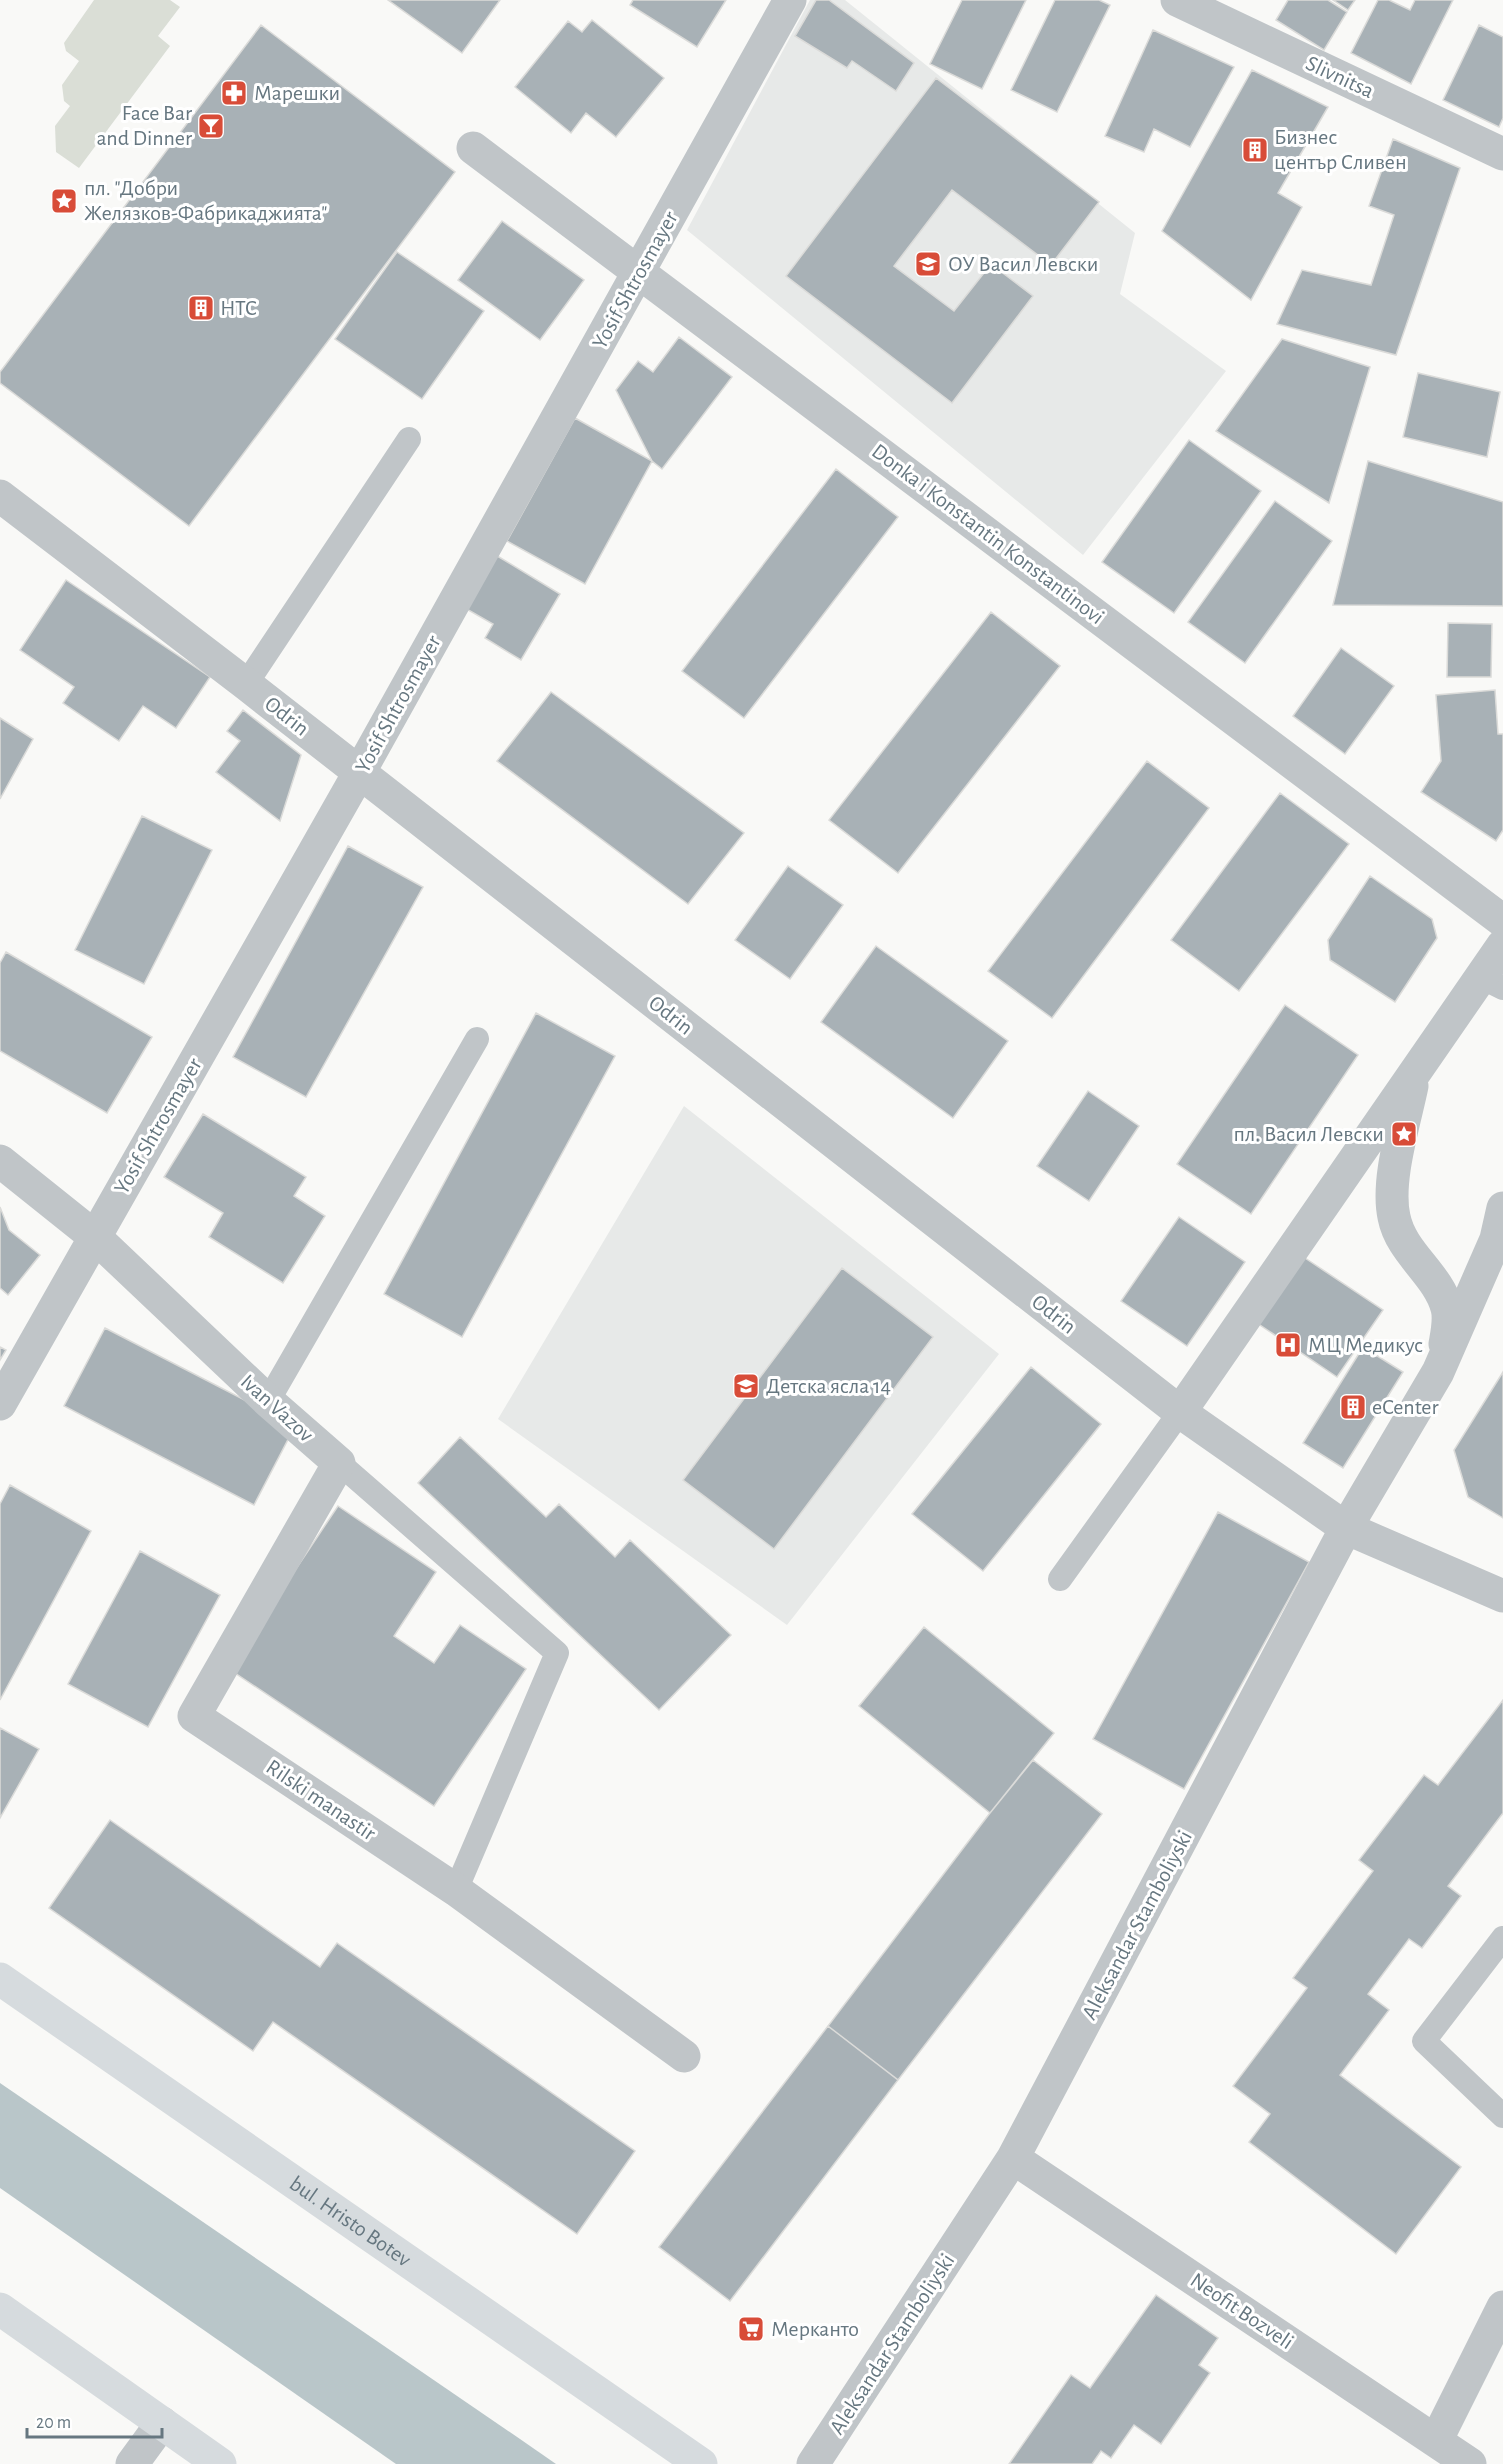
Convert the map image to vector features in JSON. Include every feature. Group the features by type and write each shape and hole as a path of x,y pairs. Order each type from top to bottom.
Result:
{"main road":[{"name":"bul. Hristo Botev","path":"0,1979 701,2464"},
{"path":"0,2309 220,2464"}],"street":[{"name":"Yosif Shtrosmayer","path":"0,1404 359,773 790,0"},
{"name":"Slivnitsa","path":"1177,0 1503,154"},
{"name":"Donka i Konstantin Konstantinovi","path":"473,148 1503,921"},
{"name":"Odrin","path":"0,496 246,684 1180,1412 1346,1528 1503,1596"},
{"path":"1180,1412 1415,1073 1492,983 1503,945"},
{"path":"1415,1073 1391,1192 1394,1219 1403,1242 1438,1290 1447,1308 1445,1343 1438,1372"},
{"name":"Ivan Vazov","path":"0,1161 94,1237 268,1401 339,1463"},
{"path":"1438,1372 1501,1230"},
{"name":"Aleksandar Stamboliyski","path":"813,2464 1013,2158 1346,1528 1438,1372"},
{"name":"Rilski manastir","path":"339,1463 194,1716 456,1890 684,2056"},
{"name":"Neofit Bozveli","path":"1013,2158 1470,2464"},
{"path":"1436,2441 1503,2307"},
{"path":"132,2464 162,2423"}],"lane":[{"path":"246,684 409,439"},
{"path":"268,1401 477,1039"},
{"path":"1060,1579 1180,1412"},
{"name":"Ivan Vazov","path":"339,1463 557,1653 456,1890"},
{"path":"1503,1938 1424,2041 1503,2116"}],"shaded area":[{"path":"94,0 170,0 180,7 158,36 170,46 79,168 56,152 55,126 70,106 64,101 62,85 79,61 66,51 64,43"},
{"name":"ОУ Васил Левски","path":"810,0 845,0 1135,233 1120,294 1226,371 1083,555 687,230"},
{"name":"Детска ясла 14","path":"684,1106 999,1354 787,1625 498,1419"},
{"path":"0,2083 556,2464 396,2464 0,2188"}],"building":[{"path":"388,0 500,0 462,53"},
{"path":"633,0 726,0 697,47 630,5"},
{"path":"816,0 829,0 914,63 896,91 852,61 847,68 795,36"},
{"path":"962,0 1026,0 982,89 930,64"},
{"path":"1055,0 1099,0 1110,5 1057,112 1011,90"},
{"path":"1288,0 1328,0 1347,12 1324,50 1276,20"},
{"path":"1333,0 1355,0 1348,10"},
{"path":"1378,0 1389,0 1410,10 1415,0 1453,0 1411,84 1351,53"},
{"path":"592,20 664,78 616,137 586,113 571,133 515,87 568,21 582,32"},
{"name":"НТС","path":"261,25 455,172 189,526 0,383 0,372"},
{"path":"1479,25 1503,37 1503,118 1499,127 1443,100"},
{"path":"1153,30 1234,67 1190,147 1154,129 1144,152 1105,136"},
{"name":"Бизнес център Сливен","path":"1252,70 1328,107 1278,193 1302,207 1251,300 1162,231"},
{"path":"936,78 1099,202 1051,265 952,190 894,266 954,311 991,264 1033,296 952,403 786,276"},
{"path":"1393,139 1460,168 1396,355 1277,324 1302,270 1371,285 1394,215 1369,206"},
{"path":"502,221 584,280 540,340 458,280"},
{"path":"397,252 484,311 422,399 335,339"},
{"path":"679,337 732,377 662,469 652,461 616,390 638,361 653,372"},
{"path":"1282,339 1370,367 1329,503 1216,431"},
{"path":"1418,373 1500,392 1487,457 1403,437"},
{"path":"575,418 652,461 585,584 507,541"},
{"path":"1189,440 1261,491 1174,613 1102,562"},
{"path":"1368,461 1503,502 1503,606 1333,605"},
{"path":"836,469 898,517 744,718 682,671"},
{"path":"1275,501 1332,541 1245,663 1188,622"},
{"path":"494,554 560,594 521,660 485,638 493,624 463,607"},
{"path":"66,580 210,677 176,728 143,706 119,741 63,703 74,687 20,650"},
{"path":"991,612 1060,666 898,873 829,820"},
{"path":"1448,623 1492,624 1491,677 1447,677"},
{"path":"1341,648 1394,686 1345,754 1293,716"},
{"path":"1495,690 1498,734 1503,734 1503,830 1496,841 1421,792 1441,761 1436,695"},
{"path":"551,692 744,833 688,904 497,761"},
{"path":"243,710 301,755 280,821 216,772 240,741 227,731"},
{"path":"0,718 33,739 0,799"},
{"path":"1147,761 1209,808 1052,1018 988,971"},
{"path":"1280,793 1349,844 1239,991 1171,940"},
{"path":"142,816 212,850 144,984 75,950"},
{"path":"348,846 423,887 306,1097 233,1057"},
{"path":"788,866 843,905 790,979 735,940"},
{"path":"1370,876 1432,919 1437,938 1395,1002 1330,960 1328,940"},
{"path":"876,946 1008,1041 953,1118 821,1022"},
{"path":"6,952 152,1037 107,1113 0,1051 0,963"},
{"path":"1285,1005 1358,1055 1251,1214 1177,1164"},
{"path":"536,1013 615,1056 462,1337 384,1294"},
{"path":"1088,1091 1139,1126 1089,1201 1037,1166"},
{"path":"203,1114 306,1177 294,1196 325,1216 283,1283 209,1237 223,1213 164,1177"},
{"path":"0,1207 9,1230 40,1255 8,1295 0,1288"},
{"path":"1179,1217 1245,1262 1187,1346 1121,1301"},
{"path":"1302,1256 1383,1310 1337,1377 1257,1323"},
{"path":"842,1268 933,1337 774,1549 683,1480"},
{"path":"105,1328 295,1426 254,1505 64,1406"},
{"path":"0,1347 6,1350 0,1360"},
{"name":"eCenter","path":"1363,1347 1403,1372 1343,1468 1303,1443"},
{"path":"1031,1367 1101,1424 983,1571 912,1514"},
{"path":"1503,1372 1503,1518 1468,1497 1454,1450"},
{"path":"460,1437 546,1517 559,1504 615,1557 630,1540 731,1635 659,1710 418,1483"},
{"path":"10,1485 91,1531 0,1700 0,1504"},
{"path":"338,1506 436,1572 394,1636 434,1663 460,1625 526,1669 434,1806 229,1669"},
{"path":"1218,1512 1309,1562 1184,1789 1093,1739"},
{"path":"140,1551 220,1595 148,1727 68,1684"},
{"path":"924,1627 1054,1733 990,1813 859,1706"},
{"path":"1503,1700 1503,1813 1448,1886 1461,1896 1422,1948 1409,1939 1368,1994 1389,2010 1340,2075 1461,2167 1396,2254 1249,2142 1270,2114 1233,2086 1307,1988 1293,1978 1373,1871 1359,1860 1424,1775 1438,1785"},
{"path":"0,1728 39,1749 0,1818"},
{"path":"1033,1760 1102,1814 898,2080 828,2026"},
{"path":"110,1820 320,1967 337,1943 635,2151 577,2234 273,2022 253,2051 49,1908"},
{"path":"828,2026 898,2080 730,2301 659,2247"},
{"path":"1156,2295 1218,2338 1199,2365 1210,2373 1161,2444 1134,2425 1111,2458 1101,2451 1092,2464 1009,2464 1071,2375 1090,2388"}],"place":[{"name":"Марешки","path":"234,93"},
{"name":"Face Bar and Dinner","path":"211,126"},
{"name":"Бизнес център Сливен","path":"1255,150"},
{"name":"пл. \"Добри Желязков-Фабрикаджията\"","path":"64,201"},
{"name":"ОУ Васил Левски","path":"928,264"},
{"name":"НТС","path":"201,308"},
{"name":"пл. Васил Левски","path":"1404,1134"},
{"name":"МЦ Медикус","path":"1288,1345"},
{"name":"Детска ясла 14","path":"746,1386"},
{"name":"eCenter","path":"1353,1407"},
{"name":"Мерканто","path":"751,2329"}]}
